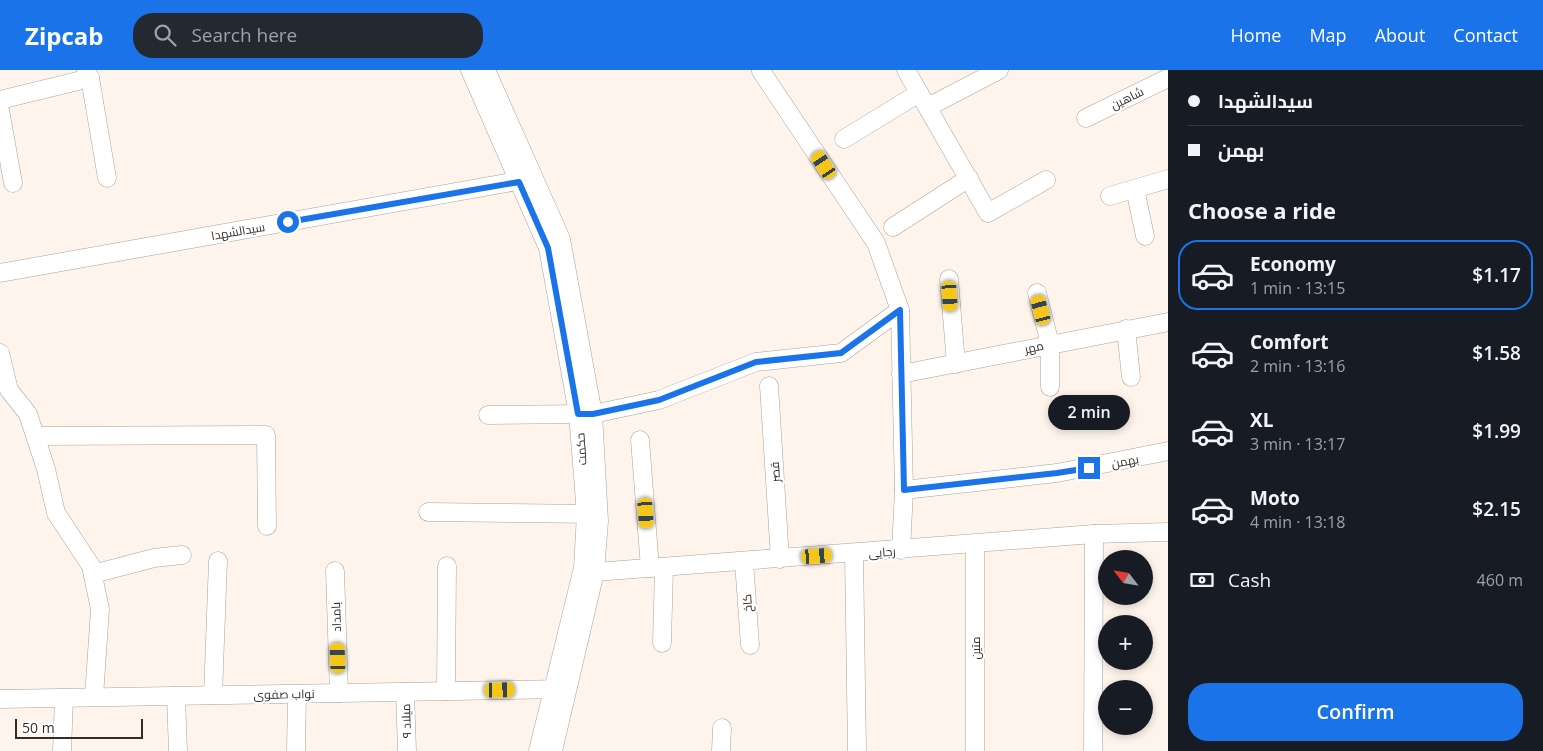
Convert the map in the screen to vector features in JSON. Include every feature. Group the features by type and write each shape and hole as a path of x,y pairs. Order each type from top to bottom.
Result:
{"street":[{"name":"حکمت","path":"470,70 526,180"},
{"name":"حکمت","path":"486,70 526,180 548,248 586,414 595,572 562,689 538,751"},
{"path":"763,70 761,71 876,243 900,310 904,490 901,550"},
{"path":"906,70 988,213 1046,180"},
{"path":"844,139 924,100 999,70"},
{"path":"0,100 88,74 107,178"},
{"name":"شاهین","path":"1086,118 1168,78"},
{"path":"0,110 13,183"},
{"path":"893,227 969,178"},
{"path":"1110,196 1168,179"},
{"name":"سیدالشهدا","path":"0,273 526,180"},
{"path":"1134,189 1145,236"},
{"path":"949,278 956,364"},
{"path":"1037,293 1050,344 1050,387"},
{"path":"488,415 586,414 659,400 756,362 841,353 900,310"},
{"name":"مهر","path":"901,374 1168,322"},
{"path":"1126,329 1130,377"},
{"path":"0,353 9,390 28,414 46,468 56,513 91,566 100,609 94,697"},
{"name":"قصر","path":"769,386 780,559"},
{"path":"35,436 266,435 267,526"},
{"path":"640,440 657,568 662,643"},
{"name":"بهمن","path":"904,490 1057,473 1168,452"},
{"path":"428,512 592,514"},
{"name":"حکمت","path":"553,751 592,514"},
{"name":"رجایی","path":"595,572 854,554 1094,534 1168,532"},
{"path":"1094,534 1094,751"},
{"name":"متین","path":"975,544 975,751"},
{"path":"854,554 857,751"},
{"path":"93,574 154,558 182,555"},
{"path":"214,695 218,561"},
{"name":"کاخ","path":"744,562 750,645"},
{"path":"446,691 447,566"},
{"name":"بامداد","path":"334,571 340,693"},
{"name":"نواب صفوی","path":"0,699 562,689"},
{"name":"میلاد ۹","path":"405,692 406,751"},
{"path":"296,751 297,694"},
{"path":"176,696 178,751"},
{"path":"62,751 64,698"},
{"path":"721,751 722,728"}],"route":[{"path":"288,222 519,182 548,248 578,414 593,414 659,400 756,362 841,353 900,310 904,490 1089,468"}]}
